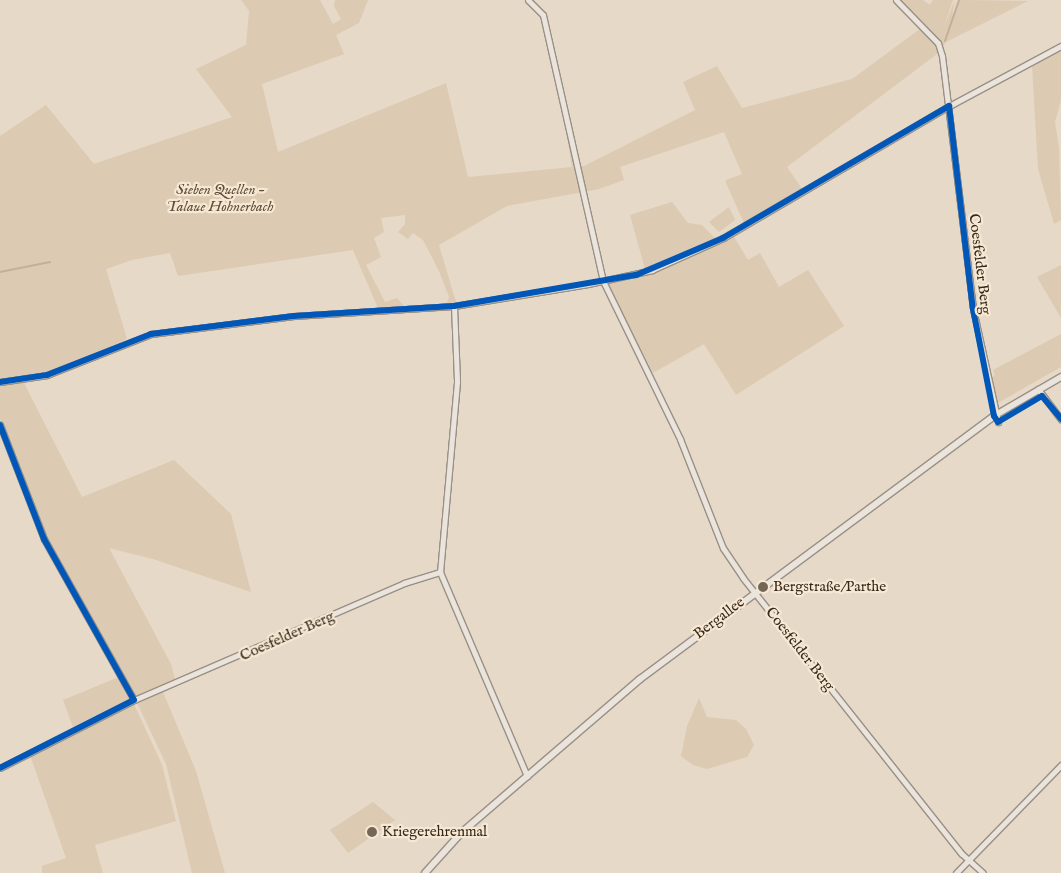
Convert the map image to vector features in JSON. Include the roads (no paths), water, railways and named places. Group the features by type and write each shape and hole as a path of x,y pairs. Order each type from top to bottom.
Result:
{"street":[{"name":"Coesfelder Berg","path":"528,0 543,15 603,281 680,439 723,548 754,591 968,860 983,873"},
{"name":"Coesfelder Berg","path":"896,0 938,43 949,106 973,310 994,416 998,422"},
{"path":"0,382 47,375 151,334 294,316 454,306 603,281 652,270 723,238 949,106 1061,46"},
{"path":"454,306 457,382 440,572 527,776"},
{"name":"Bergallee","path":"425,873 450,843 640,678 754,591 994,416 1061,377"},
{"path":"1038,389 1061,419"},
{"path":"0,425 44,540 134,700"},
{"name":"Coesfelder Berg","path":"0,768 134,700 404,583 440,572"},
{"path":"956,873 1061,765"}],"waterway":[{"path":"945,41 959,0"},
{"path":"0,272 50,262"}],"place":[{"name":"Bergstraße/Parthe","path":"763,587"},
{"name":"Kriegerehrenmal","path":"372,832"}],"park label":[{"name":"Sieben Quellen – Talaue Hohnerbach","path":"220,198"}]}
